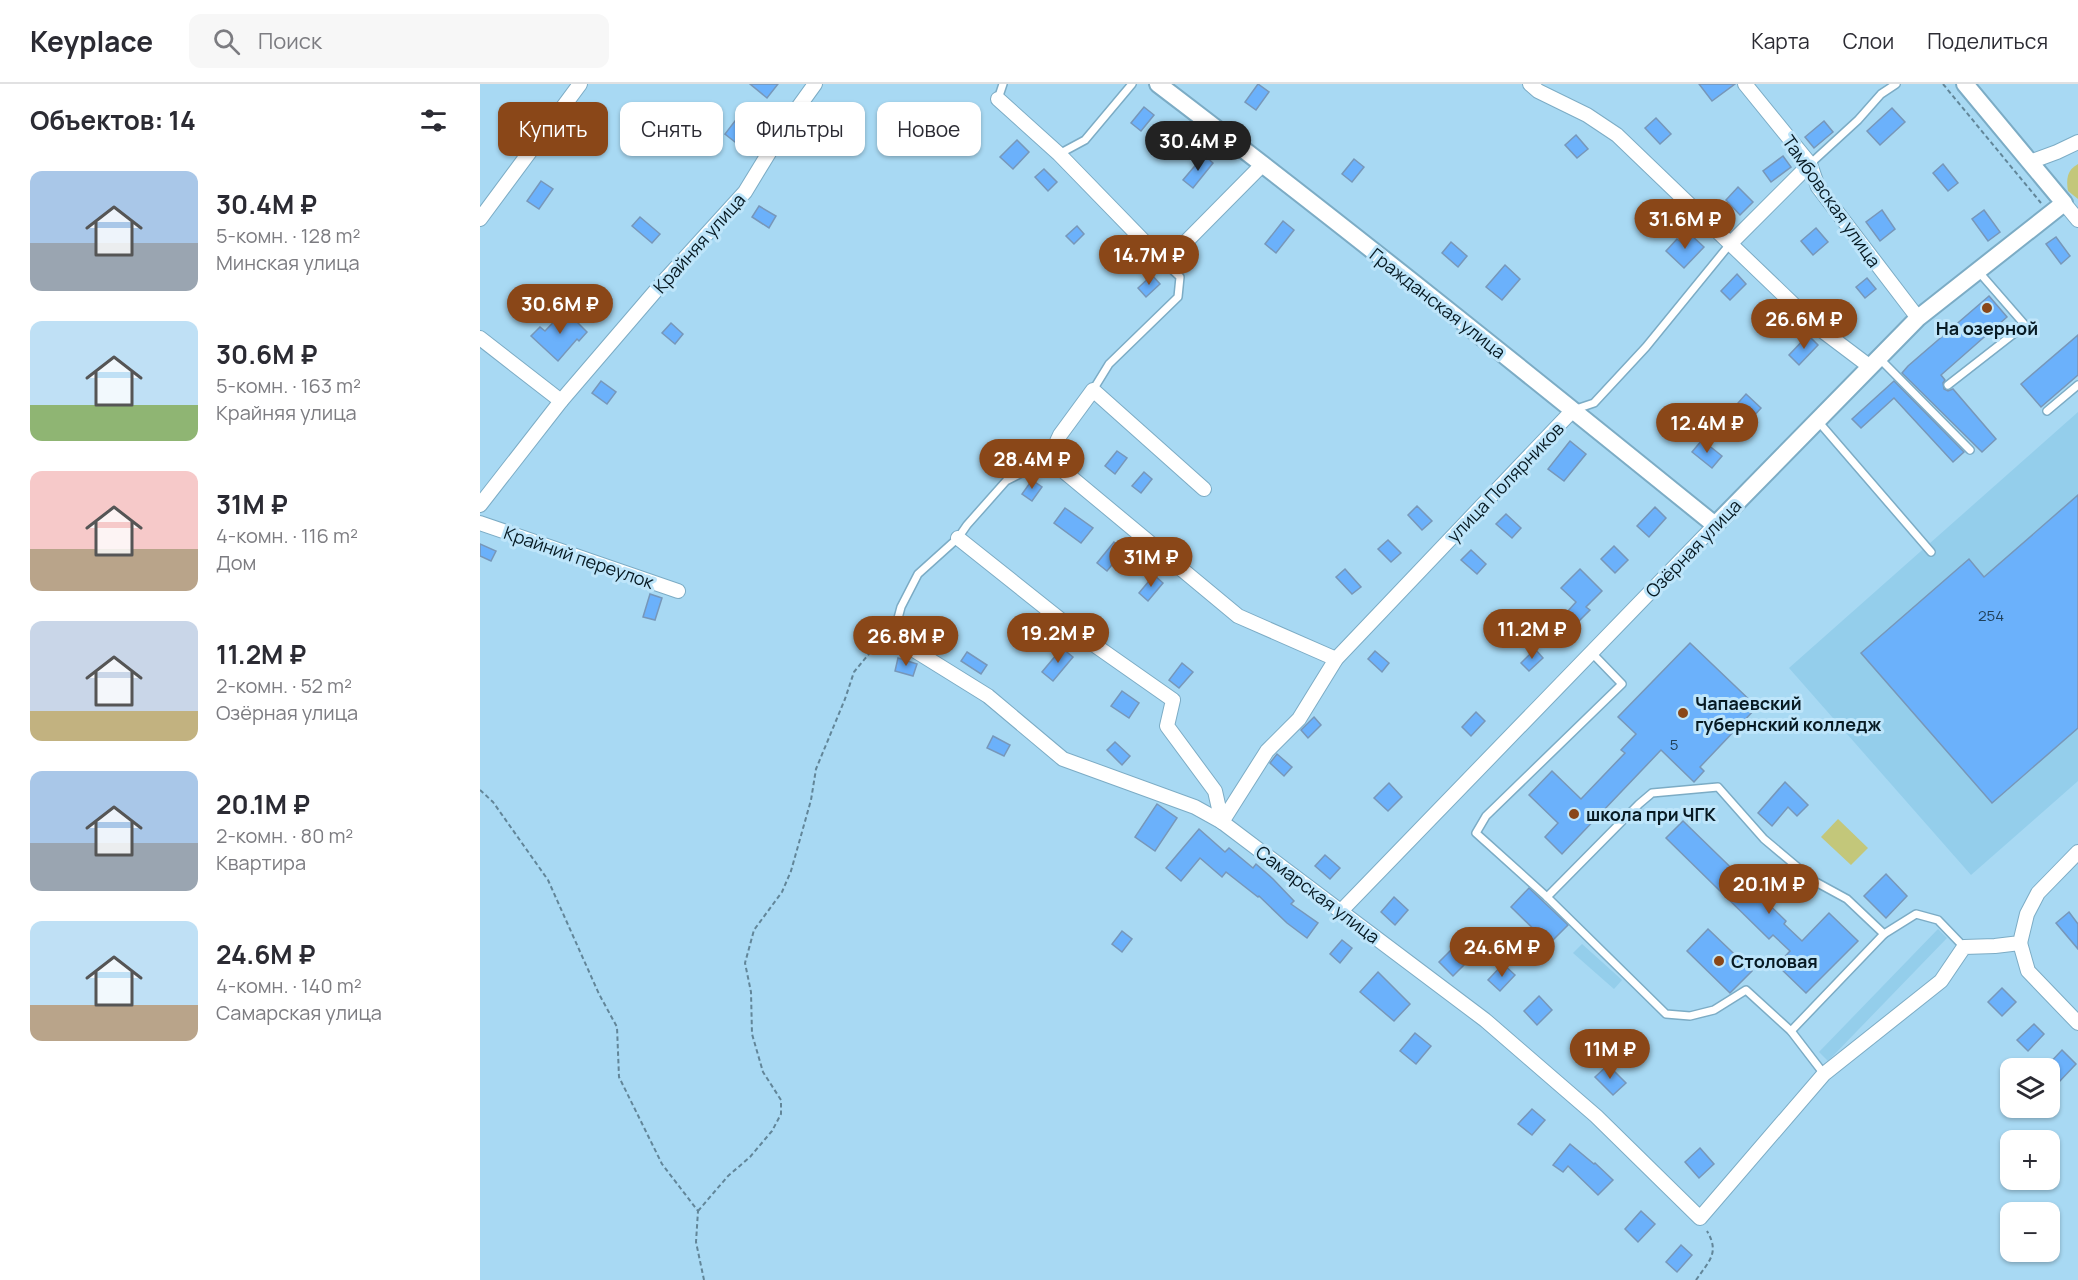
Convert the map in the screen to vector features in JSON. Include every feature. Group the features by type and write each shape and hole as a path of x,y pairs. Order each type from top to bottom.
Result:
{"street":[{"path":"480,219 580,84"},
{"name":"Крайняя улица","path":"480,505 561,401 664,280 745,192 789,120 816,84"},
{"name":"Гражданская улица","path":"1158,84 1263,164 1715,525"},
{"path":"1530,84 1538,91 1587,115 1617,135 1816,326 1874,362"},
{"name":"Тамбовская улица","path":"1745,84 1810,164 1818,187 1918,318"},
{"path":"1965,84 2078,220"},
{"path":"998,99 1059,154 1165,263 1263,164"},
{"path":"2030,162 2078,142"},
{"path":"2057,152 2078,154"},
{"name":"улица Полярников","path":"1731,243 1810,164"},
{"name":"Озёрная улица","path":"1341,911 1918,318 2064,203"},
{"path":"480,338 561,401"},
{"path":"1204,489 1093,390 1060,435 1048,459 1238,616 1336,659"},
{"name":"улица Полярников","path":"1222,822 1266,751 1299,719 1336,659 1573,410"},
{"name":"Крайний переулок","path":"480,523 678,591"},
{"path":"958,538 1076,632 1173,700 1167,726 1215,791 1222,822"},
{"name":"Самарская улица","path":"893,638 988,696 1063,759 1195,807 1222,822 1493,1028 1596,1116 1700,1218"},
{"path":"2078,852 2038,893 2027,914 2020,943 2028,971 2078,1023"},
{"path":"1700,1218 1824,1074 1941,981 1964,946 2020,943"}],"lane":[{"path":"998,99 1003,84"},
{"path":"1059,154 1085,140 1132,84"},
{"path":"1810,164 1858,120 1881,94 1896,84"},
{"name":"улица Полярников","path":"1573,410 1594,403 1646,347 1731,243"},
{"path":"1093,390 1109,364 1178,297 1180,277 1165,263"},
{"path":"1948,385 2025,325 1978,271"},
{"path":"1874,362 1970,450"},
{"path":"2048,411 2078,385"},
{"path":"1818,420 1931,552"},
{"path":"893,638 900,608 918,574 958,538 1006,481 1048,459"},
{"path":"1592,653 1622,684 1486,816 1476,833 1547,897 1666,1014 1690,1016 1714,1010 1746,990 1791,1031 1824,1074"},
{"path":"1547,897 1639,804 1652,794 1718,787 1764,838 1814,881 1847,899 1884,934"},
{"path":"1791,1031 1884,934 1916,914 1938,920 1964,946"}],"path":[{"path":"1943,84 2051,214"},
{"path":"704,1280 696,1242 698,1211 772,1131 781,1114 781,1100 763,1072 752,1034 751,992 745,963 754,930 782,891 791,871 811,800 816,769 854,672 873,649 893,638"},
{"path":"480,790 493,802 548,880 599,994 617,1027 619,1077 662,1164 698,1211"},
{"path":"1696,1280 1713,1254 1713,1241 1700,1218"}],"shaded area":[{"path":"2078,412 2078,781 1971,875 1789,668"},
{"path":"1938,929 1947,938 1828,1061 1819,1052"},
{"path":"1582,944 1622,980 1614,989 1573,953"}],"green space":[{"path":"2078,164 2078,199 2068,191 2067,183 2069,172"},
{"path":"1838,819 1868,848 1851,865 1821,837"}],"building":[{"path":"750,84 778,84 767,98"},
{"path":"1258,84 1269,92 1256,110 1245,102"},
{"path":"1699,84 1735,84 1712,101"},
{"path":"1144,107 1154,115 1141,131 1131,123"},
{"path":"1892,108 1905,122 1880,145 1867,131"},
{"path":"1656,118 1671,134 1660,144 1645,128"},
{"path":"735,121 735,142 725,134"},
{"path":"1824,121 1833,132 1814,148 1805,137"},
{"path":"1576,135 1588,149 1577,158 1565,145"},
{"path":"1017,140 1029,152 1013,169 1000,157"},
{"path":"1204,155 1213,163 1193,188 1183,180"},
{"path":"1783,156 1791,167 1771,182 1763,171"},
{"path":"1354,159 1364,167 1352,182 1342,174"},
{"path":"1943,164 1958,183 1948,191 1933,173"},
{"path":"1044,169 1057,182 1048,191 1035,177"},
{"path":"541,181 553,189 539,209 527,201"},
{"path":"1738,187 1753,202 1740,215 1726,200"},
{"path":"759,206 776,216 769,228 752,217"},
{"path":"1882,210 1895,229 1880,241 1866,222"},
{"path":"1984,210 2000,232 1988,241 1972,219"},
{"path":"640,217 660,234 652,243 632,226"},
{"path":"1283,221 1294,230 1276,253 1265,244"},
{"path":"1077,226 1084,234 1074,244 1066,236"},
{"path":"1816,228 1828,242 1813,255 1801,241"},
{"path":"1690,234 1704,247 1684,268 1666,251 1677,239 1682,243"},
{"path":"2056,237 2070,256 2061,264 2046,244"},
{"path":"1451,242 1467,256 1458,267 1442,253"},
{"path":"1505,265 1520,279 1502,300 1486,287"},
{"path":"1737,274 1746,284 1730,300 1721,291"},
{"path":"1152,275 1160,284 1146,297 1138,288"},
{"path":"1867,278 1876,289 1865,298 1856,287"},
{"path":"595,285 612,299 603,310 586,296"},
{"path":"1989,296 2007,317 1941,375 1945,380 1944,389 1948,391 1953,389 1996,439 1982,452 1902,373"},
{"path":"565,310 587,332 579,341 577,339 558,361 531,336 540,327 545,331"},
{"path":"671,323 683,334 675,344 662,333"},
{"path":"1808,335 1818,345 1799,365 1789,355"},
{"path":"2078,335 2078,375 2041,407 2021,384"},
{"path":"601,381 616,392 607,404 592,393"},
{"path":"1894,381 1964,452 1953,462 1894,398 1861,428 1852,419"},
{"path":"1746,394 1761,408 1745,426 1730,412"},
{"path":"1702,440 1722,456 1712,468 1692,452"},
{"path":"1570,441 1586,454 1564,481 1548,469"},
{"path":"1117,451 1127,458 1115,474 1105,466"},
{"path":"1144,472 1152,479 1141,493 1132,486"},
{"path":"1032,480 1042,487 1032,501 1022,494"},
{"path":"2078,495 2078,728 1992,803 1861,653 1969,559 1984,577"},
{"path":"1417,506 1432,521 1422,530 1408,515"},
{"path":"1655,507 1666,518 1649,537 1637,526"},
{"path":"1065,508 1093,528 1081,543 1054,523"},
{"path":"1506,514 1521,528 1512,538 1496,524"},
{"path":"1388,540 1401,553 1391,562 1378,549"},
{"path":"1114,542 1124,550 1107,571 1097,563"},
{"path":"480,544 496,551 491,561 480,556"},
{"path":"1614,546 1628,560 1615,573 1601,559"},
{"path":"1471,550 1486,564 1477,574 1461,560"},
{"path":"1345,569 1361,587 1352,594 1336,577"},
{"path":"1580,569 1602,591 1586,607 1590,610 1579,621 1568,611 1576,602 1561,588"},
{"path":"1154,575 1163,583 1148,601 1139,593"},
{"path":"650,594 662,598 655,620 643,617"},
{"path":"1690,643 1757,707 1700,767 1704,771 1694,782 1661,750 1562,854 1545,837 1558,823 1529,795 1552,771 1581,799 1625,753 1621,750 1636,734 1618,717"},
{"path":"1062,648 1073,657 1053,681 1042,672"},
{"path":"1535,649 1543,658 1529,671 1521,663"},
{"path":"1375,651 1389,663 1382,672 1368,659"},
{"path":"967,652 987,665 981,674 961,661"},
{"path":"898,658 917,664 913,676 895,671"},
{"path":"1182,663 1193,672 1179,688 1169,680"},
{"path":"1122,691 1139,703 1129,718 1111,706"},
{"path":"1476,712 1485,721 1471,736 1462,727"},
{"path":"1314,717 1321,725 1308,738 1301,730"},
{"path":"993,736 1010,745 1004,756 987,748"},
{"path":"1115,742 1130,756 1122,765 1107,750"},
{"path":"1277,754 1292,767 1284,776 1270,763"},
{"path":"1785,782 1808,805 1797,816 1788,807 1772,826 1758,813"},
{"path":"1389,783 1402,797 1388,811 1374,798"},
{"path":"1157,804 1177,818 1155,851 1135,837"},
{"path":"1683,821 1786,921 1784,924 1802,941 1829,913 1858,941 1806,993 1777,965 1790,951 1773,935 1769,939 1666,838"},
{"path":"1199,829 1225,852 1229,848 1253,868 1256,864 1294,901 1291,904 1318,923 1307,938 1287,923 1259,896 1226,872 1222,877 1200,858 1181,881 1166,868"},
{"path":"1325,855 1340,868 1330,879 1315,866"},
{"path":"1886,874 1907,896 1886,918 1864,896"},
{"path":"1529,888 1568,925 1549,944 1511,907"},
{"path":"1394,897 1408,910 1395,925 1381,912"},
{"path":"2069,912 2078,924 2078,949 2056,923"},
{"name":"Столовая","path":"1708,929 1752,971 1730,993 1687,951"},
{"path":"1122,931 1132,939 1122,952 1112,944"},
{"path":"1342,940 1352,948 1340,963 1330,954"},
{"path":"1453,948 1467,962 1453,976 1439,962"},
{"path":"1503,964 1515,975 1500,991 1488,980"},
{"path":"1378,972 1410,1004 1394,1021 1360,992"},
{"path":"2002,988 2016,1002 2002,1016 1988,1002"},
{"path":"1539,996 1552,1010 1537,1025 1524,1011"},
{"path":"2034,1024 2044,1034 2028,1051 2017,1040"},
{"path":"1415,1033 1431,1046 1416,1064 1400,1051"},
{"path":"2062,1050 2076,1064 2060,1081 2060,1058 2054,1058"},
{"path":"1608,1065 1626,1083 1613,1095 1595,1077"},
{"path":"1532,1109 1545,1120 1532,1135 1518,1124"},
{"path":"1570,1144 1613,1180 1598,1195 1568,1166 1563,1172 1553,1165"},
{"path":"1700,1148 1714,1164 1699,1178 1685,1162"},
{"path":"1641,1211 1655,1224 1638,1242 1625,1229"},
{"path":"1681,1245 1692,1255 1677,1272 1666,1262"}],"place":[{"name":"На озерной","path":"1987,308"},
{"name":"Чапаевский губернский колледж","path":"1683,713"},
{"name":"школа при ЧГК","path":"1574,814"},
{"name":"Столовая","path":"1719,961"}]}
